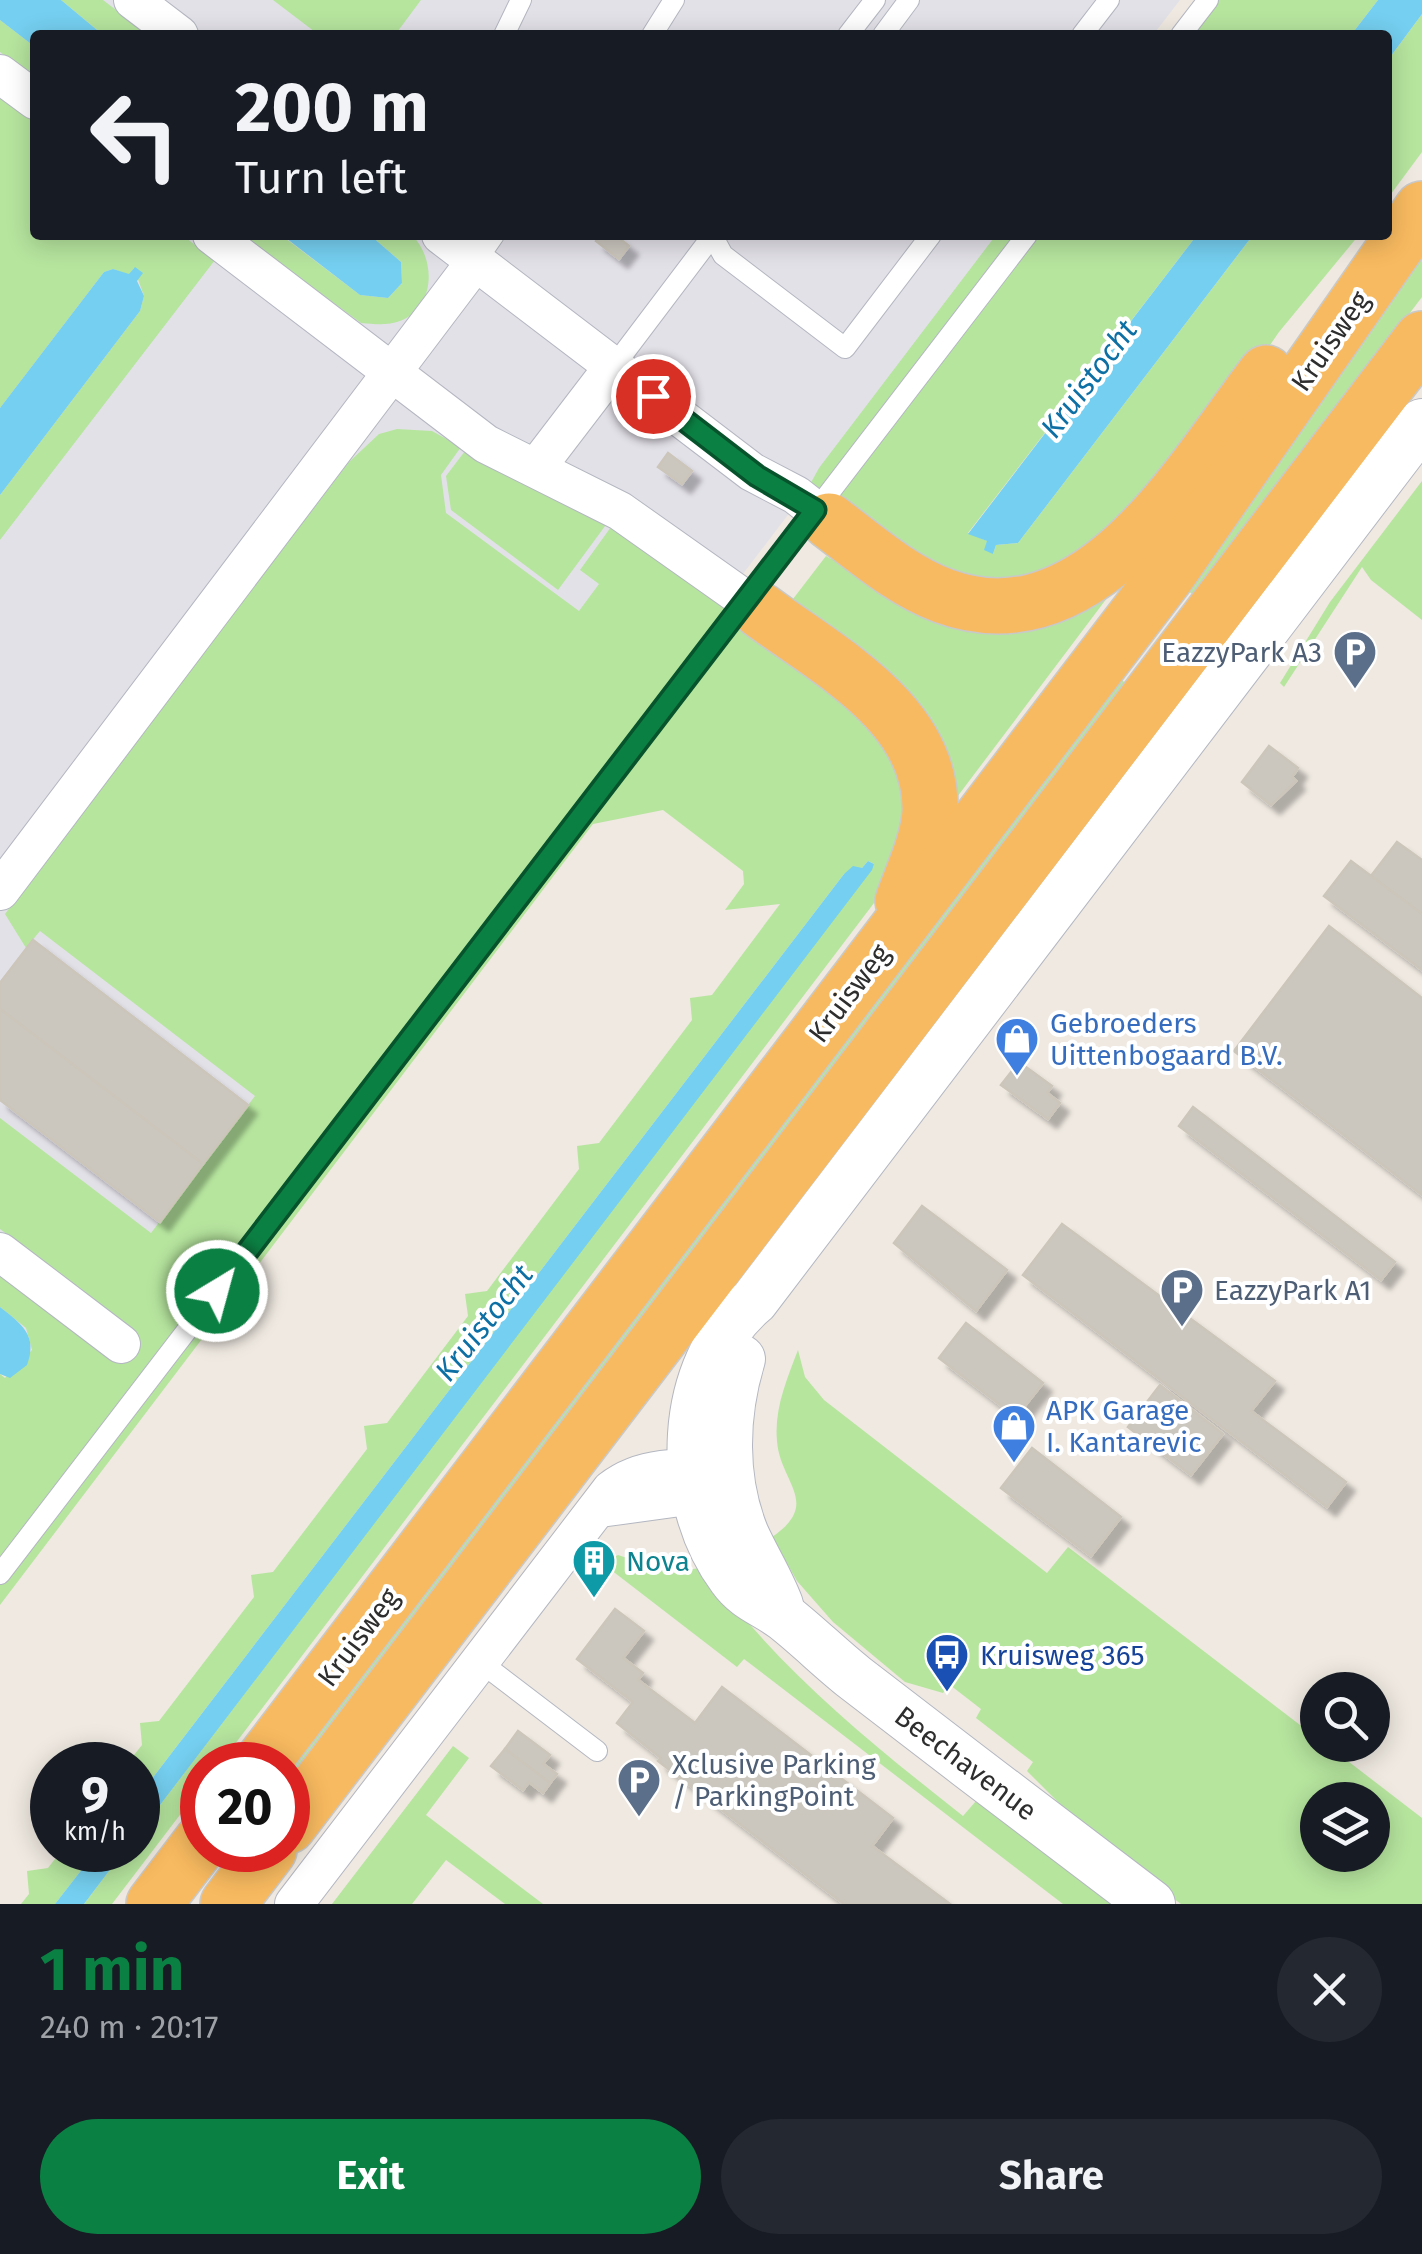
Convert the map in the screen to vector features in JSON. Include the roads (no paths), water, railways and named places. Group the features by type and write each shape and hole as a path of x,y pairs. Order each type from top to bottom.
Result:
{"highway":[{"path":"1392,232 1422,209"},
{"name":"Kruisweg","path":"278,1742 1170,571 1422,209"},
{"path":"822,516 905,576 966,602 1026,604 1077,585 1135,539 1352,263 1382,240"},
{"name":"Kruisweg","path":"310,1797 1422,339"},
{"path":"753,605 864,688 898,720 918,749 928,786 928,822 889,942"},
{"path":"154,1904 180,1870"},
{"path":"228,1904 252,1872"}],"street":[{"path":"133,0 172,30"},
{"path":"0,74 30,96"},
{"path":"219,240 486,444 620,510 753,605"},
{"path":"458,240 485,248 614,366 757,476 822,516"},
{"path":"0,891 394,374 485,248"},
{"path":"536,468 614,366"},
{"path":"294,1904 594,1512 621,1483 706,1479 696,1408 711,1357 727,1324 754,1301 1422,423"},
{"path":"0,1252 121,1344"},
{"name":"Beechavenue","path":"706,1479 708,1538 749,1599 784,1618 837,1664 1151,1904"}],"lane":[{"path":"506,30 521,0"},
{"path":"655,30 674,0"},
{"path":"852,30 875,0"},
{"path":"887,30 910,0"},
{"path":"1086,30 1109,0"},
{"path":"1185,30 1208,0"},
{"path":"614,366 709,240"},
{"path":"716,240 726,257 845,348 926,240"},
{"path":"0,1574 822,516 1023,240"},
{"path":"479,1661 597,1752"}],"water":[{"path":"0,0 61,0 97,30 30,30 30,43 0,20"},
{"path":"1378,0 1422,0 1422,14 1392,55 1392,30 1355,30"},
{"path":"288,240 376,240 401,262 402,283 388,298 360,295"},
{"name":"Kruistocht","path":"1193,240 1249,240 1018,543 996,545 993,554 984,550 987,541 968,534"},
{"path":"135,267 143,273 137,281 144,296 140,311 0,495 0,408 104,272 113,269 129,274"},
{"path":"868,861 874,864 208,1742 180,1742 844,874 853,866 862,868"},
{"path":"0,1307 21,1325 31,1346 27,1365 10,1378 0,1374"},
{"path":"180,1742 180,1779 160,1805 160,1768"},
{"path":"80,1872 108,1872 84,1904 55,1904"}],"place":[{"name":"EazzyPark A3","path":"1355,690"},
{"name":"Gebroeders Uittenbogaard B.V.","path":"1017,1077"},
{"name":"EazzyPark A1","path":"1182,1328"},
{"name":"APK Garage I. Kantarevic","path":"1014,1464"},
{"name":"Nova","path":"594,1599"},
{"name":"Kruisweg 365","path":"947,1693"},
{"name":"Xclusive Parking / ParkingPoint","path":"639,1818"}]}
